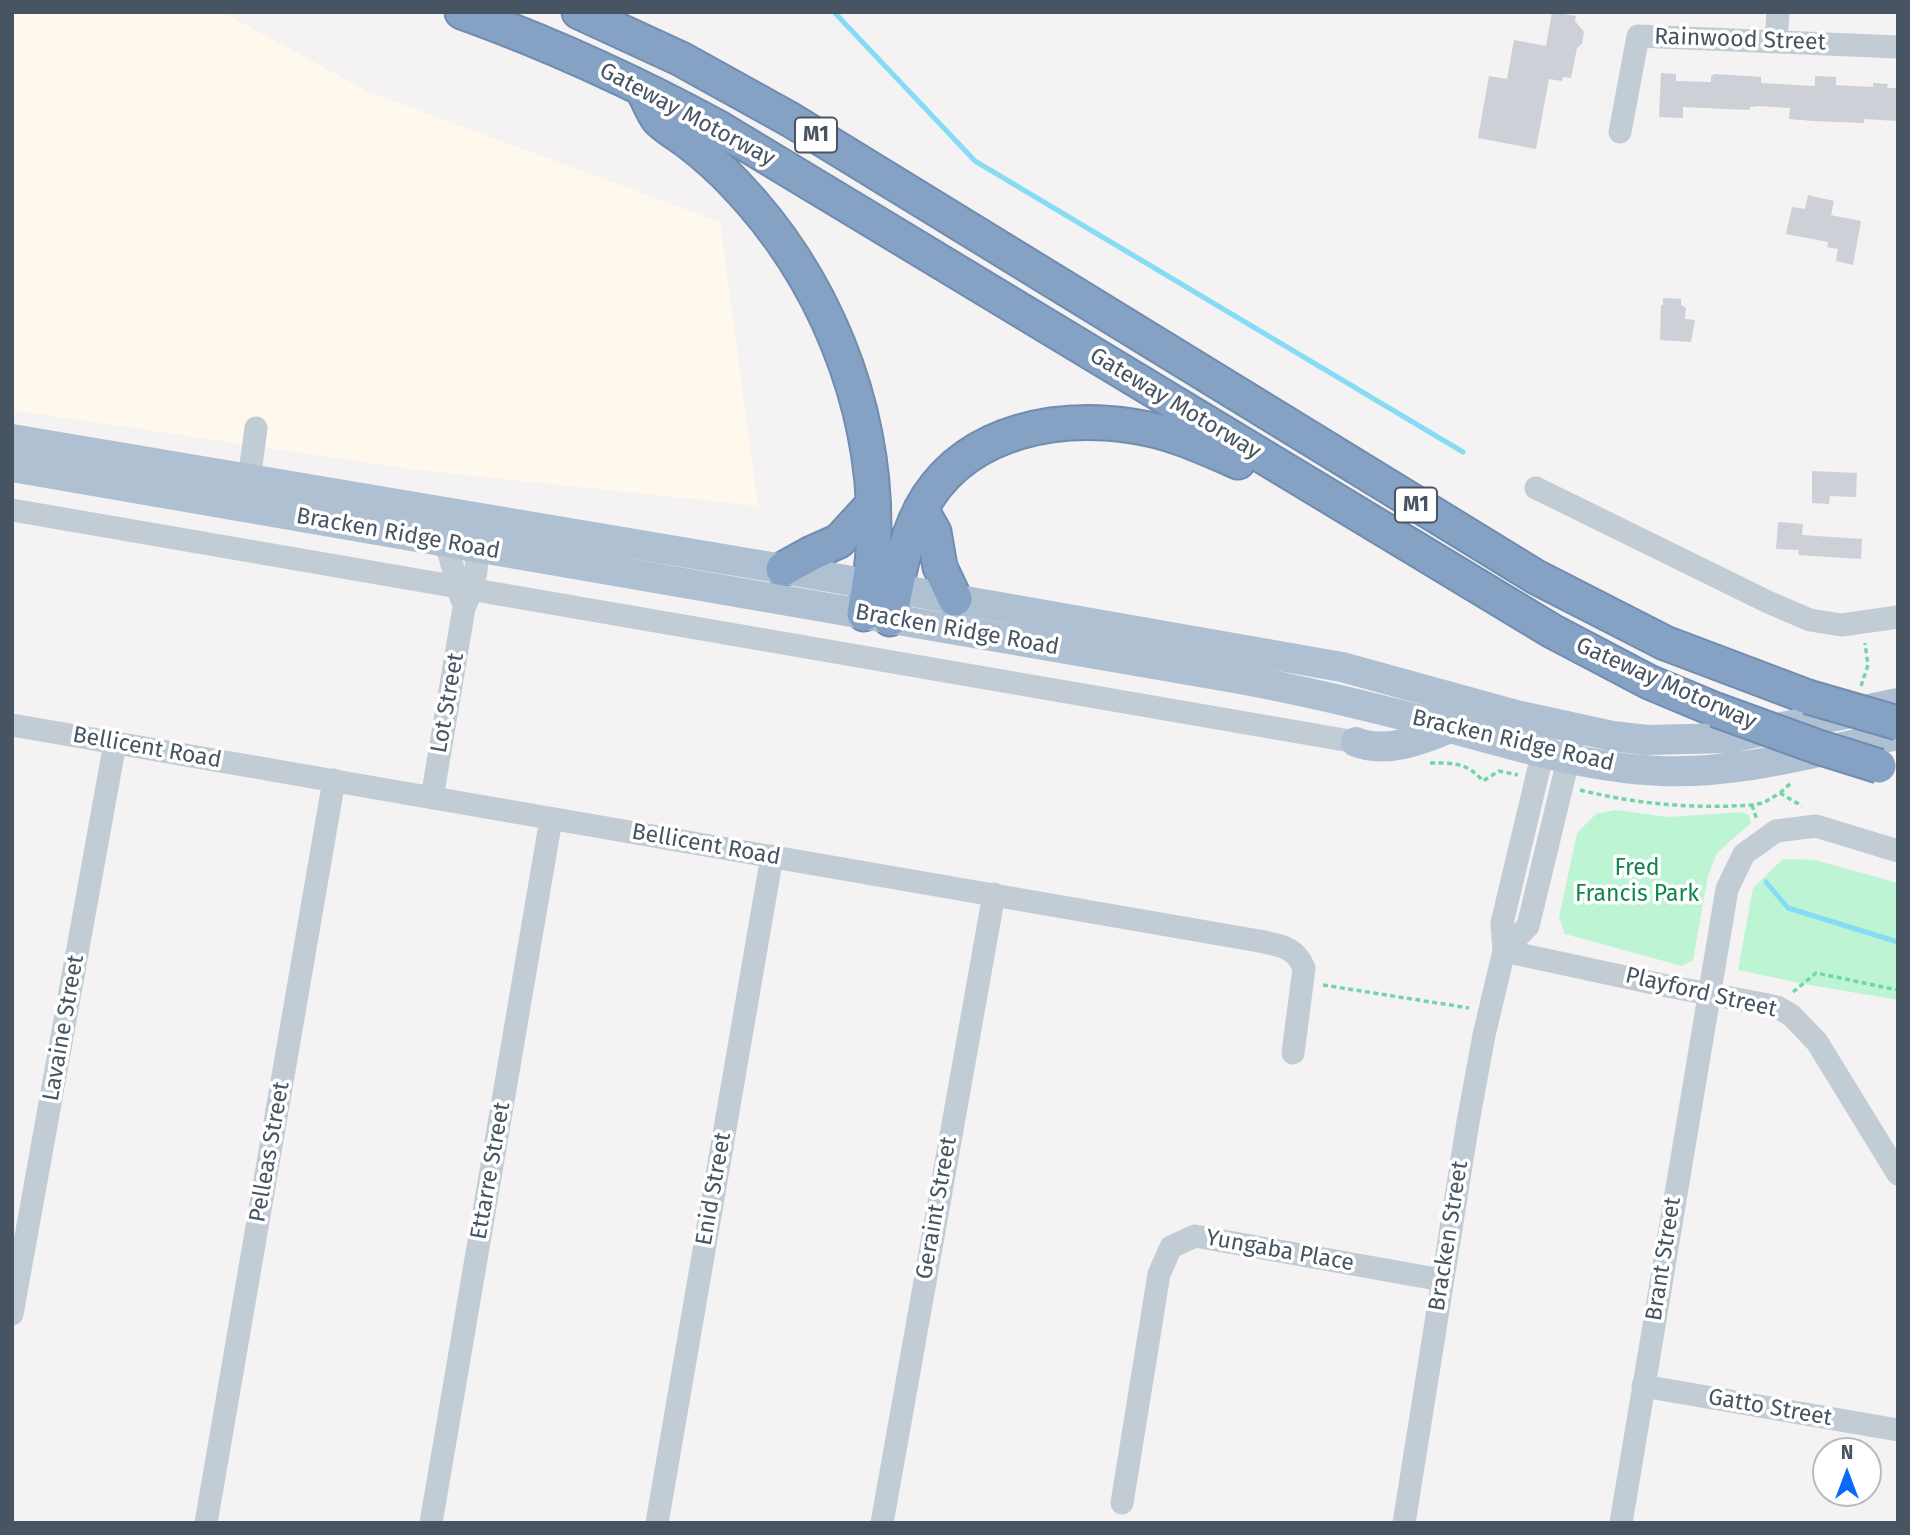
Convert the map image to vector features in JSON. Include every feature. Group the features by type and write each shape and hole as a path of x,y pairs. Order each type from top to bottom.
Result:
{"highway":[{"name":"Gateway Motorway","path":"462,12 581,60 719,128 1552,631 1649,681 1716,710 1818,747 1888,768"},
{"name":"Gateway Motorway","path":"579,12 681,59 791,120 1536,577 1665,643 1808,697 1898,723"},
{"path":"641,88 658,119 734,183 769,224 798,264 822,307 842,353 857,398 869,453 880,601"},
{"path":"880,601 902,559 921,509 942,480 958,463 984,446 1010,434 1049,424 1133,426 1204,447 1248,467 1281,467"},
{"path":"783,569 839,541 873,504"},
{"path":"921,509 934,531 940,567 955,599"}],"main road":[{"name":"Bracken Ridge Road","path":"12,439 783,569 880,601 955,599 1342,667 1612,736 1648,740 1730,738 1898,703"},
{"name":"Bracken Ridge Road","path":"12,467 475,547 880,601 1302,691 1556,755 1630,769 1701,771 1767,762 1898,735"},
{"path":"1356,743 1381,748 1426,738 1450,728"}],"street":[{"path":"1776,40 1778,12"},
{"name":"Rainwood Street","path":"1620,132 1638,36 1898,47"},
{"path":"256,428 249,480 264,511"},
{"path":"1536,488 1810,620 1842,625 1898,617"},
{"name":"Bracken Ridge Road","path":"12,510 464,596 1356,743"},
{"path":"457,514 475,547"},
{"name":"Lot Street","path":"446,542 464,596"},
{"name":"Lot Street","path":"432,798 464,596 477,565 475,547"},
{"name":"Bellicent Road","path":"12,725 994,894 1287,948 1299,956 1304,968 1293,1053"},
{"path":"1504,951 1528,926 1562,725"},
{"name":"Lavaine Street","path":"13,1309 114,743"},
{"name":"Pelleas Street","path":"205,1523 334,780"},
{"name":"Ettarre Street","path":"431,1523 551,819"},
{"name":"Brant Street","path":"1620,1523 1727,889 1744,854 1776,831 1816,827 1898,851"},
{"name":"Enid Street","path":"657,1523 772,856"},
{"name":"Geraint Street","path":"882,1523 994,894"},
{"name":"Playford Street","path":"1504,951 1708,995 1777,1007 1804,1026 1817,1042 1898,1174"},
{"name":"Bracken Street","path":"1404,1523 1484,1035 1504,951"},
{"name":"Yungaba Place","path":"1122,1503 1159,1274 1171,1247 1195,1236 1442,1280"},
{"name":"Gatto Street","path":"1643,1386 1898,1430"}],"path":[{"path":"1424,763 1463,765 1472,769 1483,781 1499,771 1521,775"},
{"path":"1581,790 1658,805 1752,805 1763,803 1780,793 1812,810"},
{"path":"1752,805 1761,827"},
{"path":"1791,993 1816,974 1898,990"},
{"path":"1314,983 1469,1008"}],"shaded area":[{"path":"12,12 222,12 369,92 720,222 758,506 410,469 12,410"}],"green space":[{"name":"Fred Francis Park","path":"1616,810 1668,817 1741,812 1749,815 1751,823 1717,853 1708,876 1693,960 1682,966 1565,934 1559,918 1577,833 1596,814"},
{"path":"1783,859 1815,860 1898,883 1898,1000 1738,970 1753,888"}],"building":[{"path":"1552,12 1576,16 1575,21 1584,32 1582,44 1577,48 1571,78 1563,77 1562,81 1549,79 1536,149 1478,138 1489,76 1507,79 1514,40 1546,46"},
{"path":"1661,73 1676,74 1676,81 1711,82 1714,74 1761,77 1761,83 1815,86 1815,76 1836,77 1836,85 1873,87 1873,83 1888,84 1887,88 1898,88 1898,121 1864,119 1864,123 1789,119 1790,108 1760,106 1750,107 1750,110 1683,107 1683,118 1659,117"},
{"path":"1808,195 1834,201 1831,215 1861,221 1853,265 1836,261 1838,249 1827,247 1828,242 1786,234 1792,207 1805,209"},
{"path":"1663,298 1681,299 1681,305 1686,308 1685,319 1695,320 1691,342 1660,340"},
{"path":"1812,471 1857,473 1856,497 1830,496 1829,504 1812,503"},
{"path":"1778,522 1803,524 1802,535 1862,539 1861,559 1798,555 1799,550 1776,549"}],"waterway":[{"path":"834,12 975,161 1463,452"},
{"path":"1766,882 1788,908 1898,942"}]}
